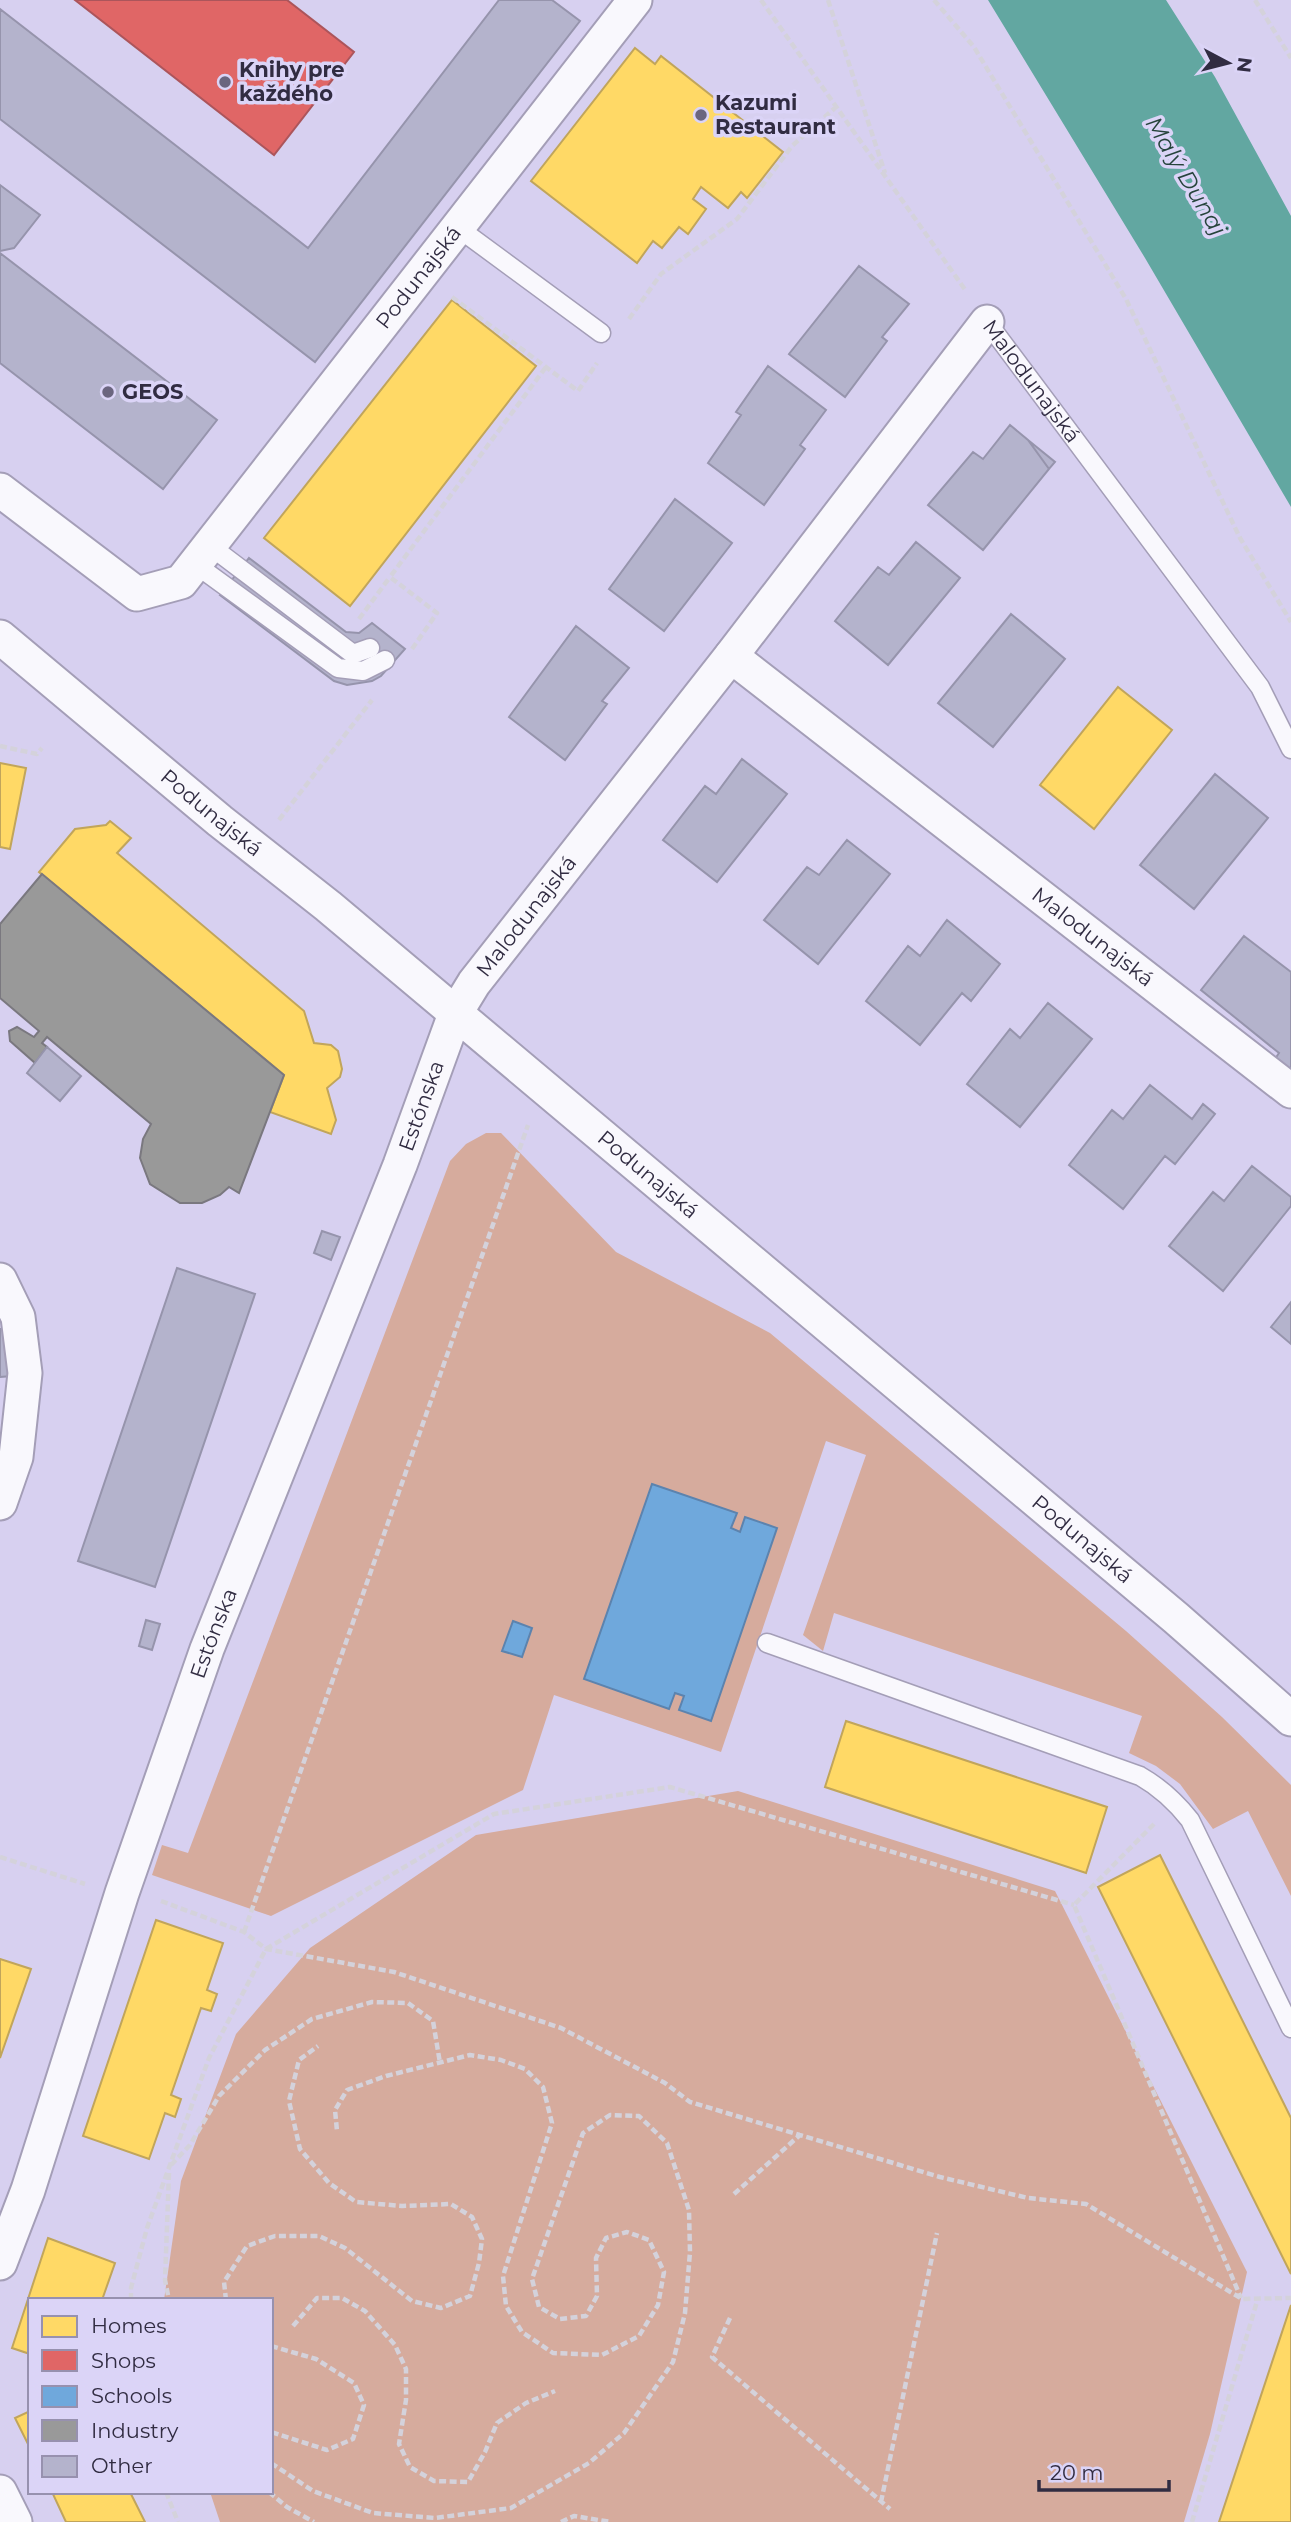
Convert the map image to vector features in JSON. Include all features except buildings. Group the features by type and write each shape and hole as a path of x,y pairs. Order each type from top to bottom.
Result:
{"street":[{"name":"Podunajská","path":"0,490 137,594 181,582 635,0"},
{"name":"Malodunajská","path":"455,1014 474,983 987,322"},
{"name":"Podunajská","path":"0,637 220,821 328,906 1177,1618 1291,1719"},
{"name":"Malodunajská","path":"730,656 1291,1091"},
{"name":"Estónska","path":"0,2263 27,2190 122,1893 207,1648 400,1166 455,1014"},
{"path":"0,1280 18,1317 25,1373 16,1457 0,1503"},
{"path":"0,2492 15,2522"}],"lane":[{"path":"457,227 601,333"},
{"name":"Malodunajská","path":"987,322 1260,687 1291,749"},
{"path":"202,554 353,654 370,648"},
{"path":"202,554 338,668 363,671 384,660"},
{"path":"768,1643 1140,1776 1159,1787 1176,1802 1190,1821 1291,2028"}],"path":[{"path":"761,0 987,322"},
{"path":"828,0 888,181"},
{"path":"934,0 974,47 1126,299 1240,538 1291,622"},
{"path":"1255,0 1291,58"},
{"path":"623,327 661,274 737,219 792,146 836,107"},
{"path":"443,290 578,391 600,359"},
{"path":"356,622 546,367"},
{"path":"390,577 437,613 406,657"},
{"path":"276,824 373,699"},
{"path":"0,746 37,754 42,748"},
{"path":"244,1932 529,1121"},
{"path":"131,2298 131,2288 147,2228 208,2057 266,1949 494,1814 670,1787 1074,1905"},
{"path":"1074,1905 1176,1802"},
{"path":"0,1857 86,1884"},
{"path":"150,1897 244,1932 266,1949 394,1972 561,2028 665,2083 690,2102 940,2177 1028,2198 1086,2204 1242,2299 1291,2298"},
{"path":"1074,1905 1242,2299"},
{"path":"169,2298 165,2280 169,2168 190,2146 219,2096 265,2050 312,2019 372,2003 408,2003 433,2021 440,2063"},
{"path":"226,2298 224,2282 247,2246 275,2236 319,2236 345,2248 412,2301 441,2308 470,2297 482,2239 472,2217 452,2204 402,2206 356,2202 329,2183 300,2149 289,2101 299,2060 318,2046"},
{"path":"273,2464 313,2491 373,2513 436,2518 511,2508 589,2463 624,2433 673,2362 685,2313 690,2252 689,2210 667,2143 639,2116 610,2115 583,2133 532,2279 539,2307 560,2319 586,2316 597,2296 596,2258 606,2238 627,2232 649,2240 664,2272 658,2305 639,2336 602,2355 554,2353 523,2332 506,2306 503,2276 552,2123 543,2087 525,2069 501,2060 470,2055 386,2076 347,2090 335,2110 337,2131"},
{"path":"734,2194 801,2134"},
{"path":"881,2502 937,2233"},
{"path":"1192,2522 1258,2297"},
{"path":"293,2326 317,2298 342,2298 365,2311 396,2345 406,2369 406,2400 399,2444 410,2467 433,2481 468,2482 497,2423 526,2403 555,2391"},
{"path":"730,2318 712,2357 890,2509"},
{"path":"273,2347 316,2360 354,2383 364,2405 353,2439 327,2450 273,2433"},
{"path":"167,2494 178,2522"},
{"path":"271,2494 287,2507 314,2522"},
{"path":"561,2522 573,2516 611,2522"}],"shaded area":[{"path":"486,1133 501,1133 616,1252 770,1333 1126,1631 1222,1717 1291,1785 1291,1896 1248,1811 1213,1829 1180,1784 1156,1766 1129,1753 1142,1716 834,1613 823,1651 803,1635 866,1455 826,1441 721,1752 554,1695 523,1790 271,1916 152,1875 162,1845 188,1853 450,1161 466,1144"},
{"path":"738,1791 1055,1891 1247,2272 1210,2434 1184,2522 220,2522 211,2494 273,2494 273,2298 164,2298 181,2181 236,2034 310,1948 476,1835"}],"water":[{"name":"Malý Dunaj","path":"988,0 1166,0 1215,77 1291,216 1291,507 1145,258"}],"place":[{"name":"Knihy pre každého","path":"225,82"},
{"name":"Kazumi Restaurant","path":"701,115"},
{"name":"GEOS","path":"108,392"}]}
